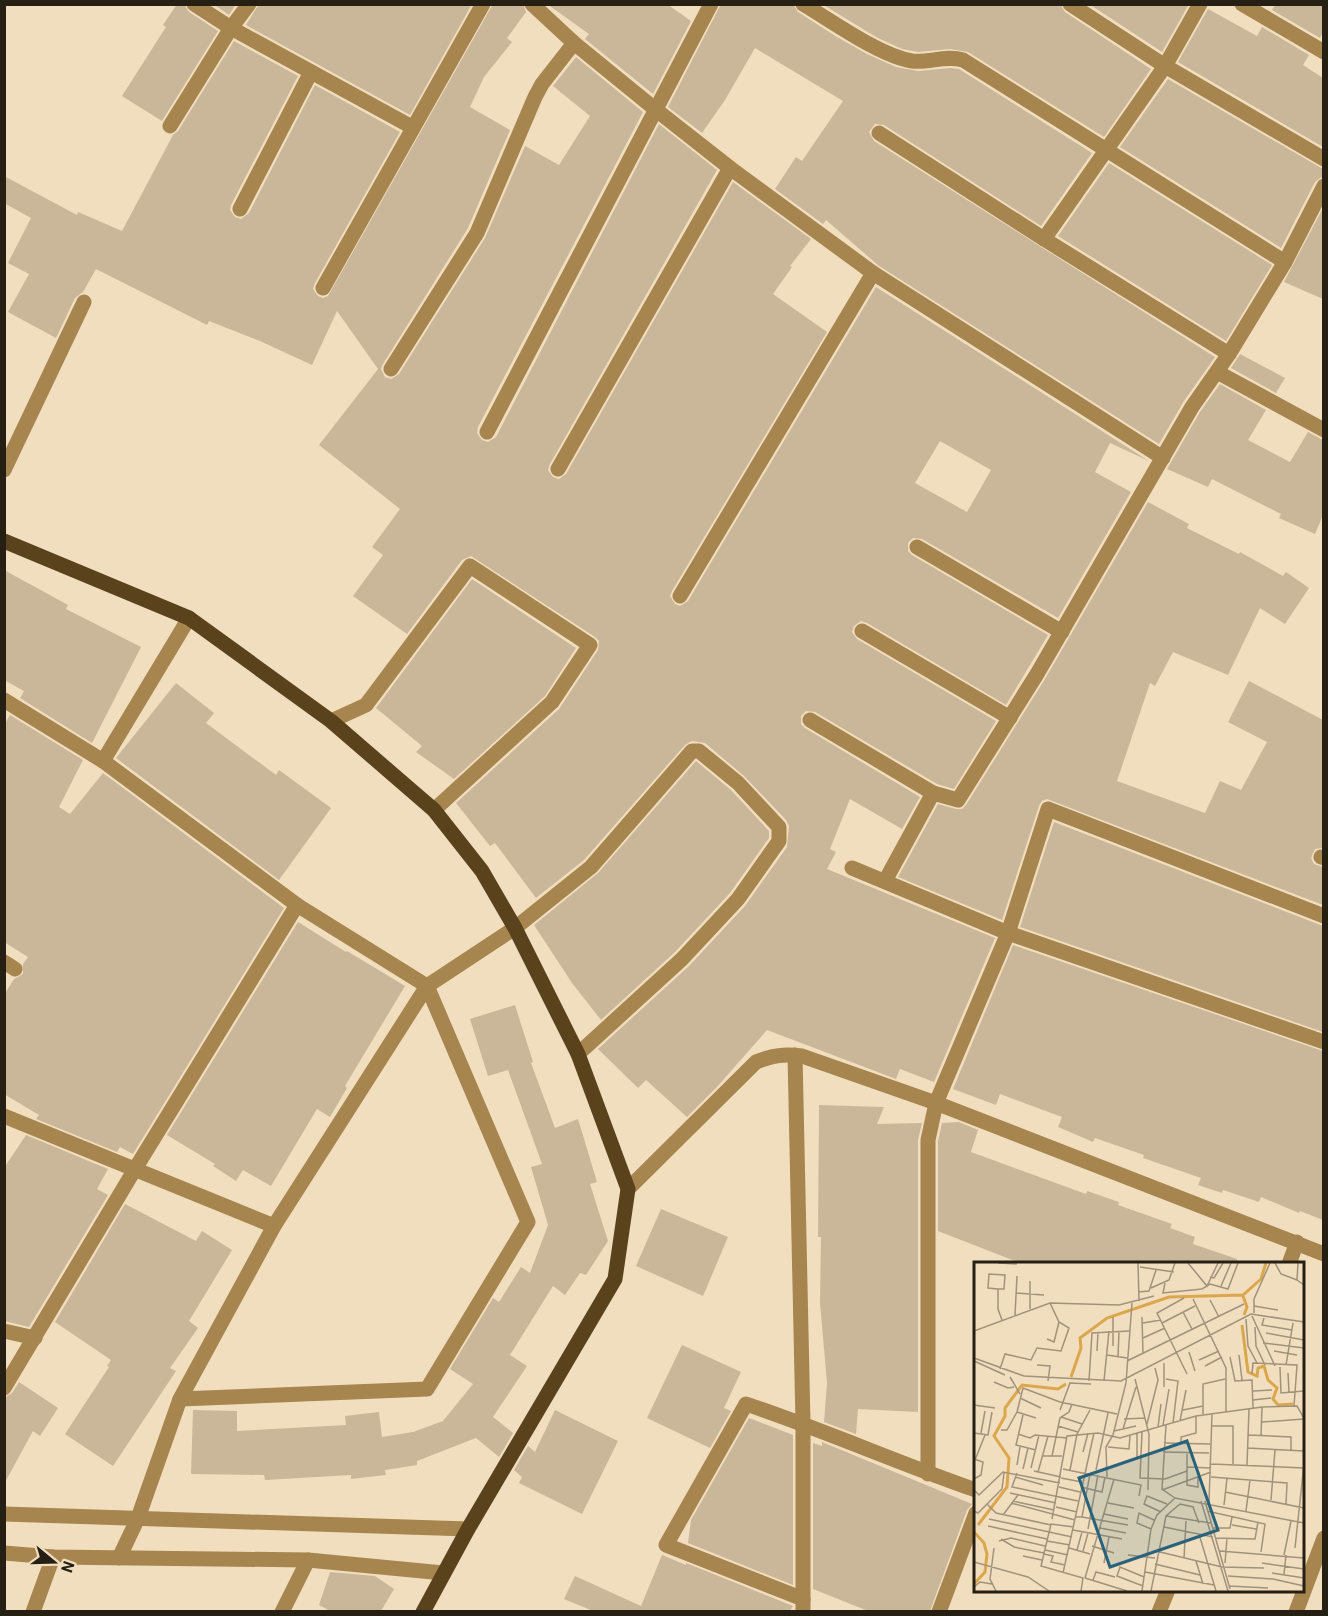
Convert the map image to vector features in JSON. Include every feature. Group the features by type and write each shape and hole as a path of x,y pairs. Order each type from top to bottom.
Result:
{"main road":[{"path":"4,541 189,618 331,721 434,810 482,871 515,928 578,1054 628,1189 615,1279 468,1529 423,1611"}],"street":[{"path":"194,4 231,28 412,127"},
{"path":"170,126 231,28 249,4"},
{"path":"323,288 483,4"},
{"path":"532,4 574,44 655,109 730,168 873,273 1162,458"},
{"path":"487,432 711,4"},
{"path":"803,4 879,48 909,60 927,62 953,57 963,60 1285,262"},
{"path":"1070,4 1165,66 1323,159"},
{"path":"1044,239 1165,66 1200,4"},
{"path":"1242,4 1266,10 1323,52"},
{"path":"391,369 477,234 535,97 542,84 574,44"},
{"path":"240,209 311,72"},
{"path":"879,133 1229,354"},
{"path":"558,469 730,168"},
{"path":"810,720 933,794 958,800 1062,632 1192,406 1229,354 1285,262 1323,186"},
{"path":"680,596 873,273"},
{"path":"4,470 84,302"},
{"path":"1217,372 1323,430"},
{"path":"917,547 1062,632"},
{"path":"331,721 366,705 470,566 590,645 552,702 434,810"},
{"path":"104,760 189,618"},
{"path":"862,631 1010,718"},
{"path":"4,700 104,760 297,904 427,986 528,1222 427,1389 180,1399"},
{"path":"119,1558 138,1518 180,1399 274,1226 427,986 515,928 591,867 692,751 699,751 738,783 779,827 779,842 738,899 682,959 578,1054"},
{"path":"885,881 933,794"},
{"path":"928,1474 928,1140 936,1103 1008,933 1048,809 1323,916"},
{"path":"852,868 1008,933 1323,1042"},
{"path":"4,1388 297,904"},
{"path":"628,1189 756,1062 772,1055 795,1055 936,1103 1323,1254"},
{"path":"795,1055 803,1423 802,1605 666,1545 746,1404 803,1423 928,1474 974,1490"},
{"path":"4,1116 274,1226"},
{"path":"1289,1262 1297,1242"},
{"path":"4,1331 34,1338"},
{"path":"4,1514 468,1529"},
{"path":"939,1611 974,1516"},
{"path":"1304,1589 1323,1538"},
{"path":"4,1554 53,1557 308,1560 443,1573"},
{"path":"33,1611 53,1557"},
{"path":"282,1611 308,1560"},
{"path":"1160,1611 1167,1592"},
{"path":"1296,1611 1303,1592"}],"building":[{"path":"177,4 184,4 189,12 218,31 162,121 122,96 166,27 163,25"},
{"path":"213,4 236,4 229,15"},
{"path":"259,4 472,4 410,115 246,25"},
{"path":"493,4 523,4 526,12 507,38 512,42 484,77 470,107 510,130 468,228 381,369 385,377 391,379 399,374 485,238 525,146 559,165 590,116 553,86 576,57 643,112 478,427 477,433 482,440 488,442 496,437 659,124 717,170 550,464 548,470 553,477 559,479 566,474 733,182 811,239 790,266 792,267 773,294 827,332 672,591 670,596 675,604 680,606 688,601 876,287 1149,461 1110,443 1095,472 1131,492 1058,618 922,539 913,538 908,543 908,551 912,555 1048,635 1006,705 867,623 861,621 854,626 852,632 857,639 996,721 954,789 937,784 815,712 806,711 801,716 801,724 805,728 920,797 902,829 850,799 830,849 836,852 827,869 995,938 934,1082 900,1069 896,1079 767,1030 687,1117 646,1080 638,1088 598,1049 689,966 745,906 787,847 789,826 786,820 744,776 705,743 692,741 685,745 584,860 536,898 495,843 490,846 456,803 559,709 598,650 599,641 471,556 462,560 407,634 353,596 383,555 372,547 400,509 319,445 378,369 337,311 312,365 209,321 207,325 96,269 83,292 75,298 56,338 8,312 29,274 8,263 31,218 4,203 4,176 77,215 78,212 122,231 173,135 178,131 234,41 298,76 231,205 230,210 235,217 241,219 249,213 315,85 400,132 315,283 313,289 318,296 323,298 328,296","holes":["940,441 991,470 967,512 915,483"]},
{"path":"547,4 667,4 691,21 653,94 585,39 589,34"},
{"path":"721,4 793,4 798,12 837,37 896,67 918,71 959,69 1092,153 1041,226 884,125 875,124 869,132 874,141 1215,357 1184,401 1159,444 879,266 826,220 823,224 775,189 796,157 802,161 843,101 755,48 725,100 702,133 668,107"},
{"path":"822,4 1060,4 1065,12 1151,69 1104,137 968,52 950,49 918,52 902,49 876,37"},
{"path":"1089,4 1189,4 1162,52"},
{"path":"1276,4 1323,4 1323,32 1320,38 1272,10"},
{"path":"1208,9 1257,36 1262,27 1309,55 1303,65 1323,78 1323,147 1178,62"},
{"path":"1168,79 1323,169 1323,176 1315,182 1281,248 1120,147"},
{"path":"1109,163 1272,265 1226,341 1058,236"},
{"path":"1323,208 1323,299 1284,282"},
{"path":"1240,354 1285,378 1276,393 1231,368"},
{"path":"1220,384 1266,410 1248,440 1290,462 1308,432 1323,440 1323,515 1315,534 1279,518 1281,514 1212,479 1208,487 1167,469 1200,412"},
{"path":"1148,502 1189,524 1187,528 1239,554 1240,552 1283,576 1286,572 1309,588 1285,624 1260,608 1228,675 1173,652 1155,686 1150,683 1117,781 1205,813 1220,781 1241,790 1267,742 1228,722 1249,681 1323,720 1323,848 1315,849 1311,858 1314,864 1323,867 1323,905 1047,799 1039,806 1002,920 898,877 938,804 956,809 962,809 966,805 1045,679"},
{"path":"4,570 68,605 66,609 141,647 92,743 20,698 24,691 4,680"},
{"path":"472,579 576,648 545,696 454,779 416,752 422,746 376,708"},
{"path":"176,683 214,713 206,723 276,775 279,770 331,808 279,880 116,758"},
{"path":"10,715 83,760 59,807 70,814 103,773 284,908 133,1154 120,1147 117,1152 36,1119 39,1115 4,1094 4,995 14,979 23,974 23,964 28,957 4,942 4,725"},
{"path":"696,761 731,790 769,831 769,838 730,893 675,952 601,1020 572,983 534,925 598,873"},
{"path":"1054,822 1323,926 1323,1032 1020,927"},
{"path":"298,922 405,986 345,1086 347,1088 330,1117 317,1109 271,1186 243,1170 236,1181 213,1166 215,1164 167,1135"},
{"path":"1013,945 1323,1051 1323,1220 1261,1197 1259,1202 1223,1190 1222,1193 1198,1185 1201,1178 1095,1138 1093,1142 1058,1127 1062,1117 1000,1094 996,1105 953,1089"},
{"path":"515,1005 533,1062 531,1063 555,1128 578,1119 597,1182 590,1184 608,1241 586,1275 580,1273 565,1295 553,1286 510,1355 527,1366 493,1417 513,1433 499,1457 476,1438 417,1461 417,1465 385,1470 386,1475 351,1479 351,1475 265,1480 264,1475 191,1474 193,1410 237,1411 237,1431 346,1425 345,1416 379,1412 382,1437 413,1432 443,1421 473,1384 450,1369 493,1298 499,1302 521,1267 530,1273 548,1225 531,1167 542,1164 508,1070 488,1076 470,1019"},
{"path":"819,1105 884,1107 877,1124 922,1123 918,1140 918,1412 858,1409 856,1434 824,1422 827,1383 820,1303 821,1237 818,1237"},
{"path":"959,1122 978,1130 971,1152 1086,1194 1087,1191 1119,1202 1118,1205 1172,1224 1170,1228 1195,1237 1193,1244 1237,1259 1237,1262 1017,1262 938,1231 938,1141 942,1123"},
{"path":"26,1135 108,1169 97,1189 108,1195 29,1327 4,1321 4,1168"},
{"path":"125,1204 196,1241 202,1231 232,1250 189,1321 198,1328 170,1368 176,1371 113,1466 65,1434 109,1367 107,1366 111,1360 55,1322"},
{"path":"661,1209 728,1237 703,1296 636,1266"},
{"path":"682,1345 741,1372 724,1408 731,1411 710,1448 647,1418"},
{"path":"19,1382 58,1408 40,1436 33,1431 4,1484 4,1398 12,1393"},
{"path":"555,1410 618,1441 582,1514 519,1483 522,1477 514,1470 528,1446 535,1452"},
{"path":"749,1418 793,1435 793,1585 688,1543 691,1520"},
{"path":"822,1442 972,1504 967,1510 930,1611 868,1611 813,1589 813,1443 822,1446"},
{"path":"662,1555 793,1606 790,1611 593,1611 564,1599 575,1576 641,1606"},
{"path":"330,1572 375,1576 394,1589 381,1611 330,1611 319,1605"}]}
